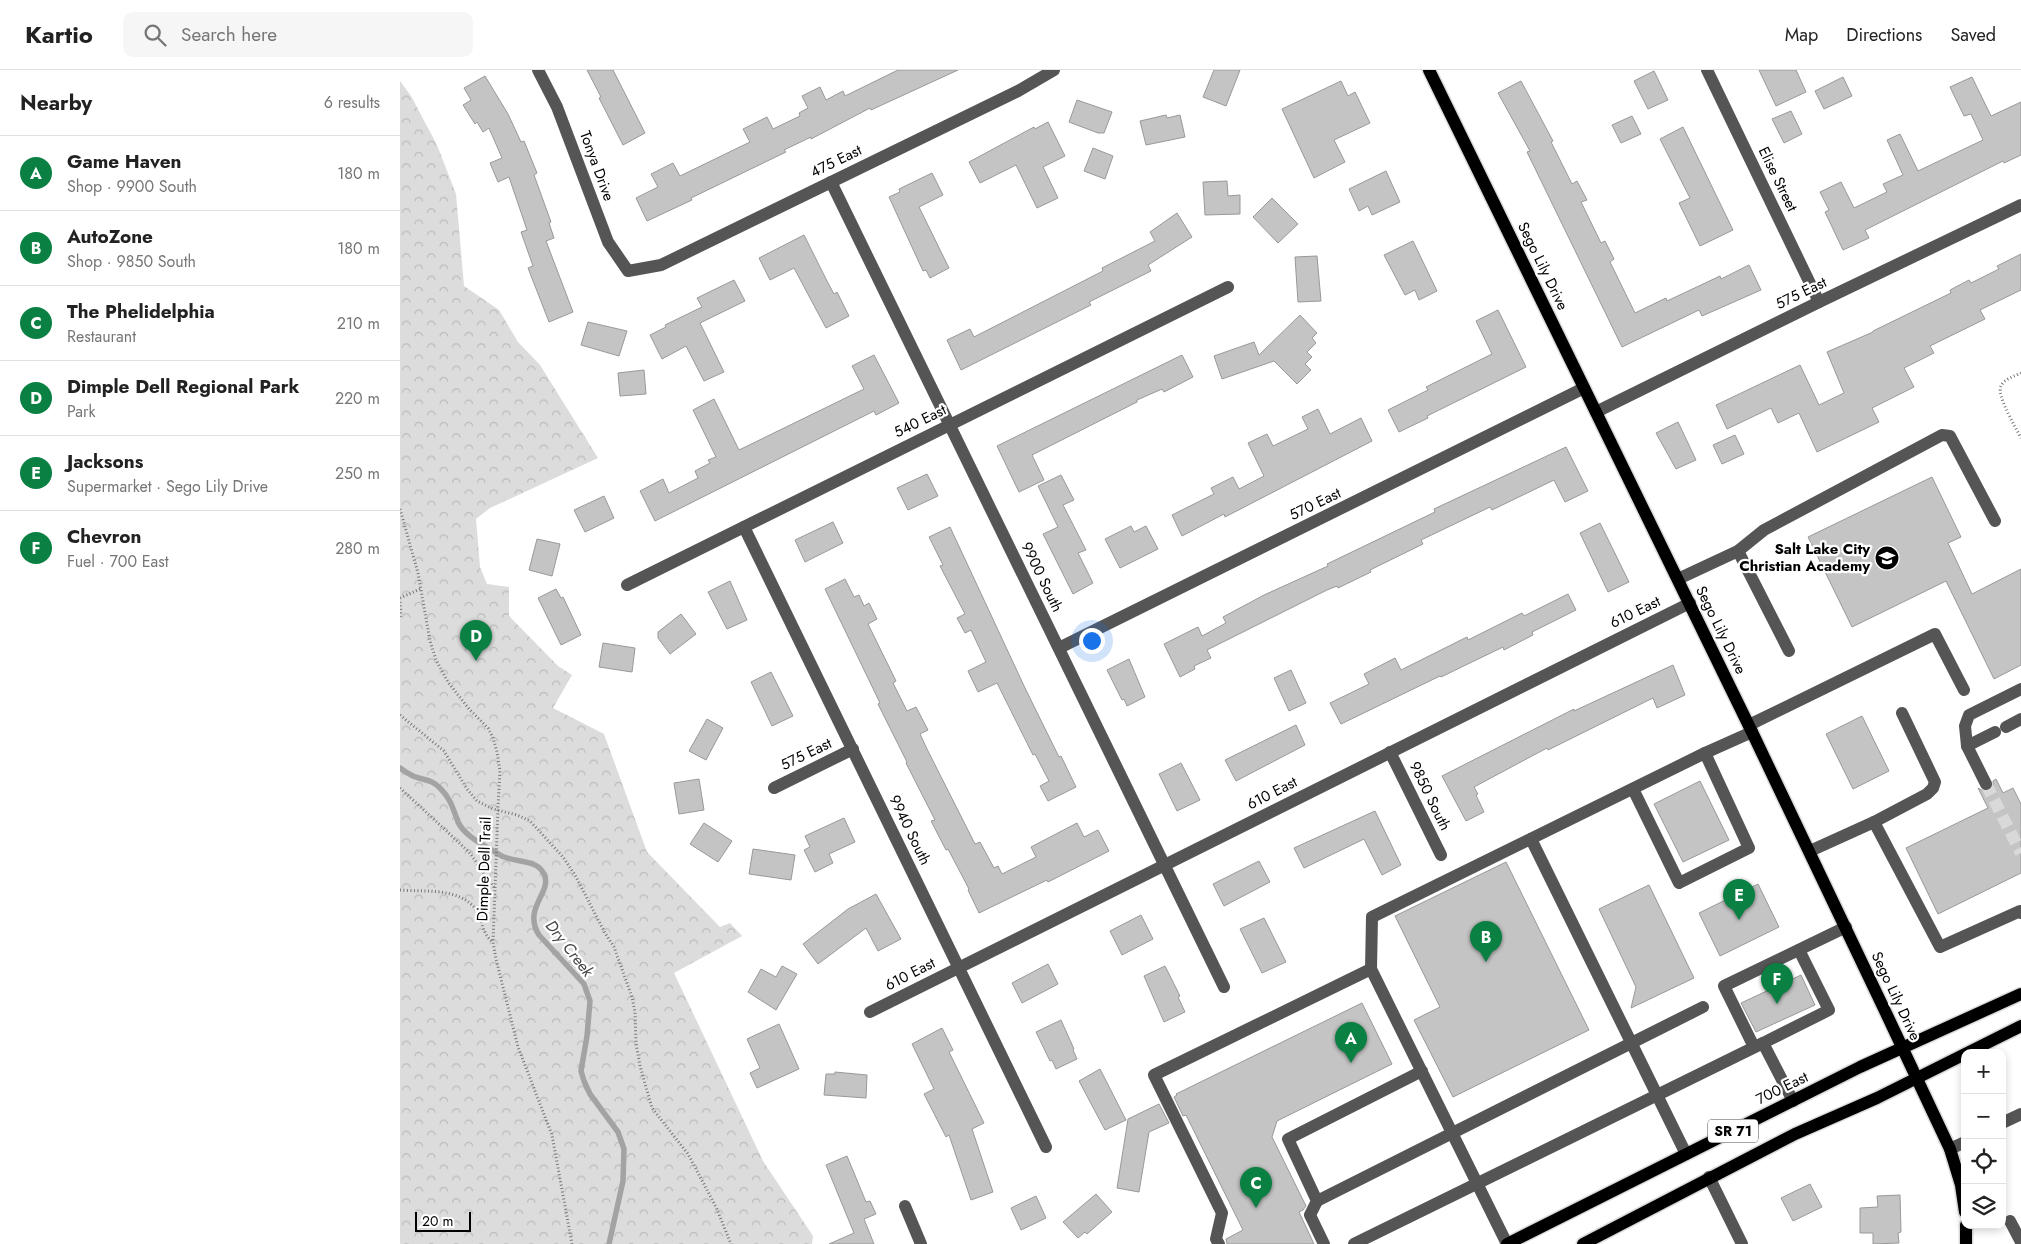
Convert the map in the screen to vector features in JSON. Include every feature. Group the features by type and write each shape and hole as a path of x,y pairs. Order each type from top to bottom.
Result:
{"main road":[{"name":"Sego Lily Drive","path":"1429,70 1810,851 1950,1149 1961,1185"},
{"name":"700 East","path":"1507,1244 1793,1101 2021,994"},
{"name":"SR 71","path":"1974,1049 2021,1026"},
{"name":"SR 71","path":"1585,1244 1709,1177 1961,1056"},
{"path":"1966,1229 1966,1244"}],"street":[{"name":"Tonya Drive","path":"538,70 568,133 608,242 628,271"},
{"name":"475 East","path":"628,271 660,266 1018,91 1054,70"},
{"name":"Elise Street","path":"1707,70 1819,302"},
{"name":"9900 South","path":"831,182 1224,987"},
{"name":"575 East","path":"1596,412 2021,205"},
{"name":"540 East","path":"627,585 1228,287"},
{"name":"570 East","path":"1059,648 1584,388"},
{"path":"1678,579 1738,551 1764,530 1942,435 1950,436 1995,521"},
{"name":"9940 South","path":"744,527 1046,1147"},
{"path":"1738,551 1789,651"},
{"name":"610 East","path":"870,1012 1690,603"},
{"path":"1507,1244 1371,969 1372,917 1705,753 1935,634 1964,690"},
{"path":"1986,784 1967,746 1965,726 1968,715 2021,689"},
{"path":"1810,851 1874,822 1927,794 1933,788 1935,782 1902,713"},
{"path":"1967,746 2021,719"},
{"name":"575 East","path":"774,788 853,748"},
{"name":"9850 South","path":"1390,752 1440,855"},
{"path":"1633,789 1679,883 1749,848 1705,753"},
{"path":"1874,822 1940,947 2021,912"},
{"path":"1531,839 1686,1154"},
{"path":"1793,1101 1724,986 1846,927"},
{"path":"1354,1244 1829,1010 1799,950"},
{"path":"1219,1244 1216,1239 1222,1213 1154,1075 1371,969"},
{"path":"1324,1244 1310,1215 1317,1201 1703,1007"},
{"path":"1317,1201 1288,1139 1422,1071"},
{"path":"2006,1121 2021,1114"},
{"path":"1950,1149 1961,1144"},
{"path":"1709,1177 1742,1244"},
{"path":"905,1206 921,1244"},
{"path":"2011,1221 2021,1242"}],"path":[{"path":"2021,373 2008,379 2001,386 2000,394 2021,438"},
{"name":"Dimple Dell Trail","path":"400,509 418,573 430,641 442,672 461,699 488,728 498,752 500,771 493,942 518,1047 552,1135 572,1244"},
{"path":"400,598 420,589"},
{"path":"400,602 402,607 400,617"},
{"path":"400,715 444,751 477,801 498,811 524,817 544,835 575,875 614,947 636,1012 636,1043 648,1099 656,1115 688,1154 716,1207 731,1244"},
{"path":"400,788 469,852 496,890"},
{"path":"400,890 427,890 450,894 467,901 477,912 484,931 493,942"}],"green space":[{"path":"400,81 411,96 437,145 456,194 464,286 499,310 518,342 540,365 598,458 490,508 476,519 480,567 487,584 509,587 509,616 558,666 572,675 553,708 604,734 647,852 720,927 730,923 742,936 674,973 763,1161 813,1236 812,1244 400,1244"}],"building":[{"path":"587,70 613,70 645,133 623,145"},
{"path":"898,70 958,70 871,110 870,108 811,139 811,137 784,150 786,152 691,198 692,200 647,221 636,198 658,187 651,174 673,163 680,176 750,142 743,129 767,117 773,129 800,116 799,113 808,108 802,96 820,87 826,100 843,91 845,96"},
{"path":"1214,70 1240,70 1226,106 1203,97"},
{"path":"1759,70 1796,70 1806,92 1776,106"},
{"path":"1654,71 1668,100 1648,109 1634,81"},
{"path":"485,76 508,114 521,142 524,141 537,173 534,175 551,222 549,223 554,238 546,241 573,312 549,322 528,268 533,266 521,232 527,230 509,177 498,182 490,163 502,158 489,128 483,132 477,122 475,124 463,105 471,100 464,88"},
{"path":"1843,77 1852,96 1824,109 1815,91"},
{"path":"1972,77 1991,116 2021,102 2021,155 2004,163 2003,161 1865,230 1869,238 1843,250 1825,212 1829,210 1820,192 1841,182 1854,208 1887,192 1883,184 1903,175 1887,140 1900,134 1918,171 1983,140 1971,114 1964,116 1950,87"},
{"path":"1341,81 1348,96 1355,92 1370,123 1334,140 1345,162 1314,178 1282,109"},
{"path":"1521,81 1553,141 1551,142 1572,184 1577,181 1587,200 1581,202 1601,243 1605,241 1614,259 1610,262 1635,313 1666,298 1667,301 1720,276 1721,279 1749,265 1761,290 1702,316 1699,310 1622,347 1527,152 1530,151 1498,93"},
{"path":"1077,100 1112,112 1104,133 1098,133 1069,122"},
{"path":"1791,111 1802,134 1784,143 1772,119"},
{"path":"1166,115 1167,118 1180,115 1185,137 1146,145 1140,121"},
{"path":"1632,116 1641,134 1621,143 1612,125"},
{"path":"1048,122 1065,156 1043,167 1058,198 1037,208 1016,165 980,183 969,162 1034,127 1035,129"},
{"path":"1683,127 1733,230 1700,246 1679,203 1690,198 1660,139"},
{"path":"1093,148 1113,156 1105,179 1084,171"},
{"path":"1386,171 1400,202 1372,215 1368,206 1359,211 1349,189"},
{"path":"932,173 943,195 919,207 949,268 930,278 926,270 923,271 889,197 900,192 899,189"},
{"path":"1227,181 1228,196 1240,195 1240,214 1205,215 1203,182"},
{"path":"1272,198 1298,224 1278,243 1253,217"},
{"path":"1177,213 1192,237 1148,265 1151,271 1089,302 1091,305 961,370 947,340 970,329 974,337 1103,271 1102,268 1155,241 1150,232"},
{"path":"804,235 834,294 837,292 849,316 826,328 794,268 770,280 759,258"},
{"path":"1413,241 1437,291 1419,300 1415,290 1405,295 1384,255"},
{"path":"2021,254 2021,290 1980,310 1985,319 1930,346 1934,353 1904,368 1914,387 1872,408 1879,422 1817,452 1799,413 1778,423 1771,408 1727,429 1716,405 1800,365 1819,405 1844,393 1827,352 1873,332 1951,293 1950,290 1969,280 1971,283 1999,269 1997,266"},
{"path":"1317,256 1321,301 1298,302 1295,257"},
{"path":"734,280 745,301 700,323 724,372 704,381 686,346 662,359 650,335 666,327 665,325 702,307 697,298"},
{"path":"1498,310 1526,367 1399,432 1388,410 1428,390 1426,387 1492,354 1476,321"},
{"path":"1300,315 1317,333 1312,338 1316,343 1307,352 1312,357 1305,364 1311,370 1297,384 1274,361 1222,379 1214,356 1254,342 1259,355"},
{"path":"588,322 627,331 619,356 581,345"},
{"path":"874,355 899,403 876,415 874,411 655,521 640,491 663,479 669,493 698,478 695,471 710,463 708,460 716,457 693,410 714,399 739,450 864,389 852,366"},
{"path":"1182,355 1193,377 1164,392 1162,389 1137,400 1137,402 1032,455 1044,480 1019,492 997,446"},
{"path":"644,370 646,394 620,396 618,373"},
{"path":"1318,409 1330,434 1361,418 1372,441 1225,517 1224,514 1182,536 1172,515 1214,494 1211,488 1233,477 1239,489 1264,476 1248,443 1267,434 1273,446 1308,429 1302,417"},
{"path":"1678,422 1696,460 1676,469 1656,433"},
{"path":"1735,435 1744,454 1722,464 1713,445"},
{"path":"1566,447 1588,491 1565,502 1554,480 1492,510 1490,507 1421,540 1423,544 1370,570 1371,572 1338,588 1337,586 1327,590 1207,650 1211,658 1194,666 1195,669 1180,677 1164,644 1198,627 1202,636 1226,623 1223,617 1264,595 1328,566 1327,564 1435,512 1434,509"},
{"path":"927,474 938,496 908,510 897,488"},
{"path":"1061,475 1074,500 1063,505 1086,550 1078,553 1093,583 1073,594 1043,534 1058,527 1038,486"},
{"name":"Salt Lake City Christian Academy","path":"1932,477 1961,537 1948,543 1972,594 2021,569 2021,665 1994,679 1946,581 1852,627 1808,537"},
{"path":"604,496 614,518 585,532 574,510"},
{"path":"833,522 843,543 805,562 795,540"},
{"path":"1600,523 1629,582 1608,592 1580,533"},
{"path":"1131,526 1134,532 1146,526 1158,549 1120,568 1105,539"},
{"path":"950,527 1025,688 1076,787 1048,801 1040,786 1049,781 1035,754 1033,755 997,683 978,692 968,671 986,662 971,630 965,633 957,618 965,614 940,566 943,565 929,537"},
{"path":"537,539 560,544 552,576 529,570"},
{"path":"845,579 854,597 859,595 864,606 869,603 877,619 868,624 896,681 893,683 907,711 916,707 928,730 920,734 927,749 975,844 980,842 994,868 998,866 1002,874 1036,857 1031,847 1077,823 1084,837 1098,830 1109,851 1048,882 1047,880 979,913 969,889 931,821 935,820 906,763 878,704 880,703 825,589"},
{"path":"730,581 747,620 727,629 708,592"},
{"path":"556,589 561,598 563,597 581,635 561,645 538,598"},
{"path":"1568,594 1576,610 1532,632 1533,635 1504,650 1503,647 1341,724 1330,703 1369,684 1364,674 1395,658 1401,670 1467,637 1468,640 1522,613 1524,616"},
{"path":"681,614 696,634 670,654 658,638 658,632"},
{"path":"603,643 635,648 632,672 599,667"},
{"path":"1129,659 1145,697 1127,706 1107,670"},
{"path":"1673,665 1685,695 1657,708 1653,698 1548,750 1547,748 1474,787 1484,812 1466,821 1442,776 1574,709 1574,711"},
{"path":"1291,670 1306,703 1289,711 1274,678"},
{"path":"771,672 793,716 772,726 751,682"},
{"path":"1862,716 1889,771 1853,789 1826,734"},
{"path":"707,719 723,728 706,760 689,751"},
{"path":"1296,725 1305,745 1236,781 1225,760"},
{"path":"1181,763 1200,800 1177,811 1159,774"},
{"path":"699,779 704,810 679,814 674,783"},
{"path":"1996,779 2003,793 2013,788 2021,804 2021,873 1938,914 1906,848 1988,808 1978,788 1985,792 1989,791 1993,788 1993,781"},
{"path":"1700,781 1729,840 1683,862 1654,804"},
{"path":"1375,811 1401,865 1382,875 1364,839 1304,868 1294,848"},
{"path":"844,818 855,842 829,854 833,863 815,872 804,850 810,847 805,836"},
{"path":"704,823 732,841 718,862 690,844"},
{"path":"753,849 795,855 791,880 749,874"},
{"path":"1259,861 1270,882 1224,906 1213,884"},
{"path":"1506,862 1589,1030 1453,1097 1414,1020 1440,1007 1395,916"},
{"path":"1758,884 1779,927 1720,956 1699,913"},
{"path":"1649,885 1694,978 1631,1008 1636,987 1599,909"},
{"path":"876,894 901,939 878,951 866,928 818,964 803,944 848,909"},
{"path":"1141,915 1153,939 1122,955 1110,931"},
{"path":"1264,918 1286,962 1262,973 1240,929"},
{"path":"1048,964 1058,984 1022,1003 1012,983"},
{"path":"782,966 797,974 776,1010 748,992 761,969 776,977"},
{"path":"1165,966 1180,996 1178,997 1185,1012 1164,1022 1144,976"},
{"path":"1801,975 1815,1005 1756,1032 1741,1003"},
{"path":"1362,1003 1392,1064 1277,1121 1272,1137 1306,1206 1299,1212 1314,1244 1227,1244 1226,1239 1243,1230 1186,1115 1183,1116 1174,1097 1176,1094"},
{"path":"1061,1020 1077,1059 1056,1069 1036,1032"},
{"path":"779,1024 799,1069 757,1088 750,1073 760,1068 747,1039"},
{"path":"942,1028 953,1050 949,1052 984,1123 972,1129 993,1192 971,1200 949,1135 946,1137 924,1094 934,1089 912,1044"},
{"path":"1100,1069 1126,1120 1105,1130 1079,1081"},
{"path":"835,1072 867,1075 866,1098 824,1095 826,1074 835,1074"},
{"path":"1159,1104 1169,1123 1149,1132 1139,1192 1117,1188 1128,1119"},
{"path":"847,1156 866,1202 870,1201 876,1214 864,1219 874,1244 829,1244 854,1233 826,1165"},
{"path":"1810,1184 1822,1207 1793,1221 1781,1198"},
{"path":"1096,1194 1112,1212 1087,1234 1085,1232 1078,1238 1063,1222"},
{"path":"1900,1195 1901,1232 1898,1233 1899,1243 1873,1244 1873,1233 1860,1233 1860,1208 1878,1207 1877,1196"},
{"path":"1036,1196 1046,1218 1021,1230 1011,1208"}],"waterway":[{"name":"Dry Creek","path":"400,768 413,776 430,781 440,788 449,800 461,827 471,837 505,857 536,865 544,874 545,887 535,909 535,925 539,935 584,984 590,1001 581,1071 590,1094 618,1132 624,1149 623,1181 609,1244"}],"tunnel":[{"path":"1986,784 2021,853"}],"place":[{"name":"Salt Lake City Christian Academy","path":"1887,558"},
{"name":"Dimple Dell Regional Park","path":"476,661"},
{"name":"Jacksons","path":"1739,920"},
{"name":"AutoZone","path":"1486,962"},
{"name":"Chevron","path":"1777,1004"},
{"name":"Game Haven","path":"1351,1063"},
{"name":"The Phelidelphia","path":"1256,1208"}]}
